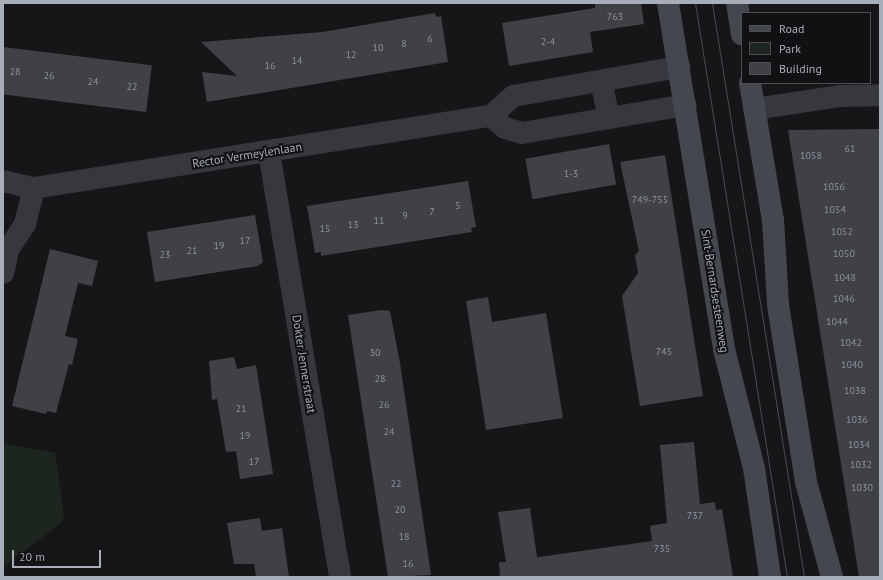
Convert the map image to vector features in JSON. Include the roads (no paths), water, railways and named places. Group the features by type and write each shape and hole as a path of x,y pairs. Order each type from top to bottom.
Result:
{"main road":[{"name":"Sint-Bernardsesteenweg","path":"668,3 680,67 724,349 754,468 770,577"},
{"path":"737,3 741,29"},
{"path":"750,84 773,220 778,305 806,482 832,577"}],"street":[{"path":"680,67 513,96 491,116 505,128 522,133 686,105"},
{"path":"601,81 609,118"},
{"path":"754,109 841,96 880,95"},
{"name":"Rector Vermeylenlaan","path":"3,181 34,188 491,116"},
{"name":"Dokter Jennerstraat","path":"269,152 340,577"},
{"path":"3,273 9,248 25,224 34,188"}],"tram line":[{"path":"695,3 787,577"},
{"path":"712,3 804,577"}]}
